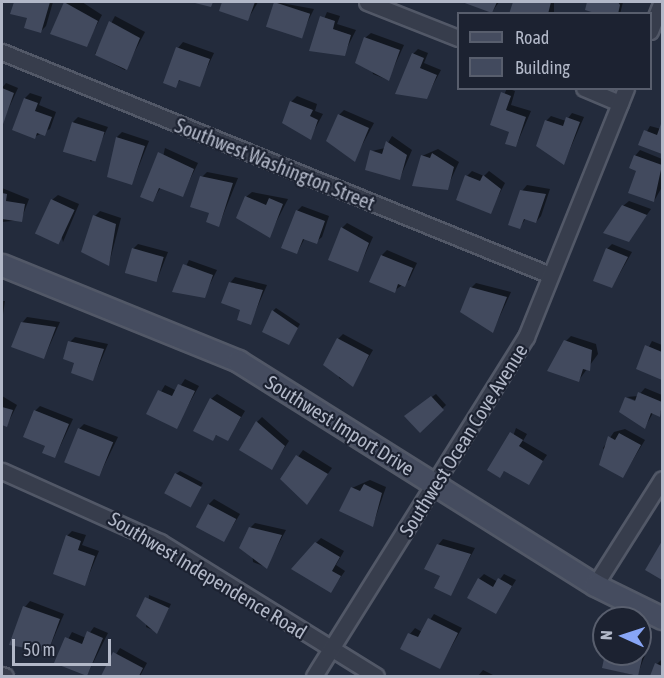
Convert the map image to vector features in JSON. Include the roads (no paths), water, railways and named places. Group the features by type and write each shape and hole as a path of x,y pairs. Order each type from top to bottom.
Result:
{"street":[{"path":"367,2 457,37"},
{"path":"652,29 663,2"},
{"name":"Southwest Washington Street","path":"2,52 550,275"},
{"path":"594,90 623,96"},
{"name":"Southwest Ocean Cove Avenue","path":"314,676 437,486 526,337 623,96"},
{"name":"Southwest Import Drive","path":"2,265 238,361 595,585 663,618"},
{"name":"Southwest Independence Road","path":"2,471 160,542 376,676"},
{"path":"595,585 663,479"}]}
